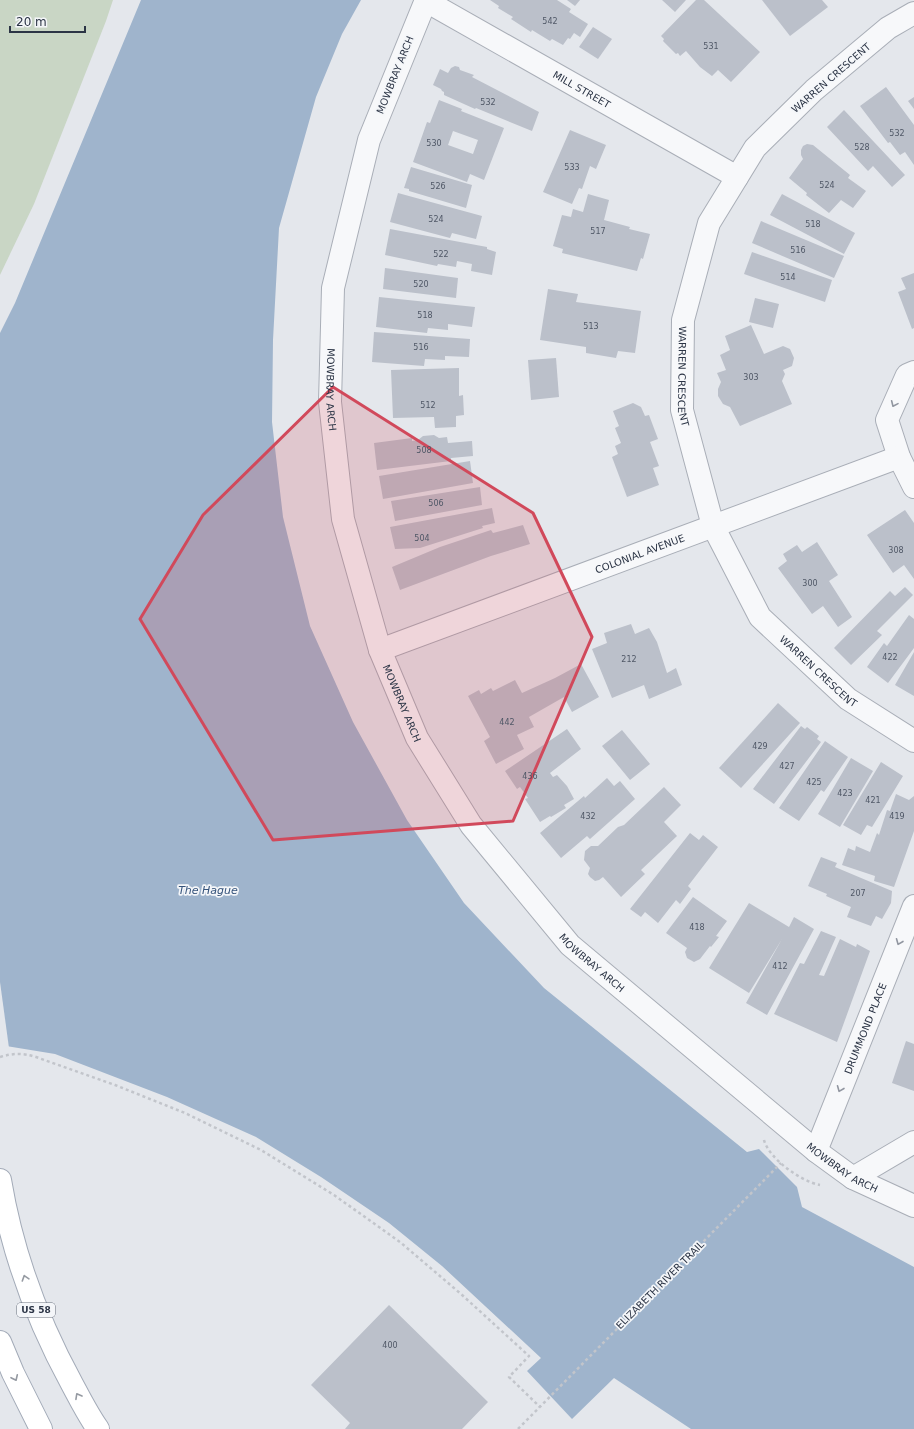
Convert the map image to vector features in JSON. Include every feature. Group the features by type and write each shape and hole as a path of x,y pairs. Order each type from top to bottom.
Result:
{"main road":[{"name":"US 58","path":"0,1180 17,1254 40,1319 65,1372 98,1429"},
{"path":"0,1342 13,1373 41,1429"}],"street":[{"name":"MILL STREET","path":"426,0 737,178"},
{"name":"MOWBRAY ARCH","path":"426,0 369,140 333,288 330,402 343,519 380,650 417,738 471,824 570,945 816,1151 852,1178 914,1206"},
{"name":"WARREN CRESCENT","path":"914,13 888,28 814,90 755,148 710,223 683,320 682,410 713,526 760,617 848,700 914,741"},
{"path":"914,372 907,375 887,420 898,457 914,486"},
{"name":"COLONIAL AVENUE","path":"380,650 898,457"},
{"name":"DRUMMOND PLACE","path":"816,1151 914,906"},
{"path":"852,1178 914,1142"}],"path":[{"path":"0,1057 16,1054 25,1054 36,1057 107,1082 185,1113 261,1150 334,1195 400,1242 461,1294 529,1356 509,1377 540,1408"},
{"path":"763,1136 765,1143 781,1163 790,1171 801,1178 825,1186"},
{"name":"ELIZABETH RIVER TRAIL","path":"518,1429 781,1163"}],"highlighted area":[{"path":"333,387 533,513 592,637 513,821 273,840 140,619 203,515"}],"green space":[{"path":"0,0 113,0 34,204 0,275"}],"water":[{"name":"The Hague","path":"141,0 361,0 342,34 316,97 279,228 273,340 272,422 283,517 310,626 353,722 407,820 464,903 544,988 747,1152 759,1149 797,1187 802,1207 914,1267 914,1429 691,1429 614,1378 572,1419 527,1371 541,1358 442,1266 389,1223 321,1177 256,1137 167,1097 55,1054 0,1045 0,333 15,303"}],"pier":[{"path":"0,982 9,1048 0,1047"}],"building":[{"path":"490,0 557,0 571,9 569,12 588,24 580,37 574,33 563,45 552,39 550,41 532,30 531,32 511,19 513,17 498,8 499,6"},
{"path":"567,0 580,0 575,6"},
{"path":"662,0 686,0 675,12"},
{"path":"696,0 704,0 760,52 731,82 718,70 712,76 700,67 686,51 680,56 663,41 664,39 661,36"},
{"path":"762,0 822,0 828,7 790,36"},
{"path":"593,27 612,39 598,59 579,47"},
{"path":"455,66 459,67 460,70 474,75 472,77 539,112 532,131 476,108 475,109 444,95 444,92 441,89 433,85 440,69 448,73 451,68"},
{"path":"886,87 914,125 914,165 905,152 900,155 890,142 888,143 860,106"},
{"path":"914,97 914,109 908,101"},
{"path":"439,100 462,109 461,111 504,128 484,180 470,174 467,182 413,162 427,122 430,123","holes":["453,131 478,140 473,154 448,145"]},
{"path":"844,110 905,175 892,187 873,166 868,171 827,127"},
{"path":"570,130 606,145 596,169 590,166 582,189 579,188 572,204 543,192"},
{"path":"807,144 813,145 850,175 848,178 866,191 853,208 841,200 829,213 806,195 807,193 789,178 803,159 801,150 803,146"},
{"path":"411,167 472,185 466,208 409,191 409,189 404,188"},
{"path":"398,193 482,216 476,239 452,233 450,238 390,222"},
{"path":"588,194 609,200 604,220 630,227 629,229 650,234 643,259 641,258 637,271 562,253 563,249 553,246 562,215 571,217 573,209 583,212"},
{"path":"782,194 855,233 844,254 770,215"},
{"path":"761,221 844,256 834,278 752,243"},
{"path":"390,229 487,247 487,249 496,252 492,275 471,271 472,264 457,261 456,267 438,264 437,266 385,255"},
{"path":"752,252 832,280 825,302 744,274"},
{"path":"385,268 458,278 456,298 383,289"},
{"path":"914,273 914,328 912,329 898,292 906,289 901,278"},
{"path":"548,289 578,294 576,302 641,311 635,353 618,351 616,358 586,353 586,347 540,340"},
{"path":"379,297 475,307 472,327 448,324 448,330 428,328 427,333 376,327"},
{"path":"755,298 779,304 773,328 749,322"},
{"path":"751,325 764,354 783,346 790,349 794,358 792,366 783,370 785,374 782,381 792,404 740,426 730,407 723,404 718,396 718,389 721,382 717,373 726,370 720,355 730,350 725,336"},
{"path":"374,332 470,339 469,357 445,356 445,360 425,359 424,366 372,362"},
{"path":"556,358 559,397 531,400 528,360"},
{"path":"459,368 459,396 463,395 464,415 456,416 456,427 435,428 434,417 393,418 391,370"},
{"path":"633,403 641,407 645,416 649,415 658,439 650,442 659,466 653,468 659,485 627,497 612,457 618,454 615,446 621,443 615,428 619,426 613,411"},
{"path":"434,435 439,438 447,437 448,443 472,441 473,456 451,458 451,461 377,470 374,443 412,438 412,441 418,440 423,436"},
{"path":"470,461 473,483 383,499 379,476"},
{"path":"480,487 482,505 395,521 391,501"},
{"path":"492,508 495,523 482,526 483,528 420,548 395,549 390,527"},
{"path":"905,510 914,523 914,579 904,565 893,573 867,535"},
{"path":"523,525 530,544 491,556 400,590 392,567 440,547 491,530 493,533"},
{"path":"817,542 838,575 829,581 852,617 838,627 823,606 812,614 778,568 787,561 783,554 797,545 802,552"},
{"path":"905,587 913,595 877,631 882,635 851,665 834,648 890,591 895,596"},
{"path":"909,615 914,619 914,648 888,683 867,667 884,643 887,646"},
{"path":"631,624 635,634 649,628 657,642 667,673 676,668 682,685 649,699 644,685 612,698 592,649 607,643 604,633"},
{"path":"914,652 914,696 895,685"},
{"path":"581,664 599,697 572,712 564,697 529,717 534,727 517,735 524,749 496,764 484,741 490,737 468,696 479,690 481,694 491,688 493,691 515,680 522,693"},
{"path":"778,703 800,723 741,788 719,768"},
{"path":"801,726 805,729 807,727 819,736 817,739 821,742 774,804 753,789"},
{"path":"567,729 581,749 550,773 553,777 557,775 567,786 574,799 564,805 566,808 540,822 525,799 528,798 520,787 517,789 505,771"},
{"path":"622,730 650,764 630,780 602,746"},
{"path":"825,741 848,757 824,792 821,790 799,821 779,808"},
{"path":"851,758 873,771 840,827 818,814"},
{"path":"881,762 903,776 872,827 867,825 861,835 843,825"},
{"path":"607,778 614,786 620,781 635,799 590,839 587,836 561,858 540,833 584,796 585,798"},
{"path":"664,787 681,805 664,822 677,836 641,870 645,874 621,897 603,877 595,881 590,877 588,874 590,868 584,860 585,851 591,846 598,846 618,827 624,825"},
{"path":"896,794 909,800 914,796 914,831 894,887 874,881 875,876 842,865 848,848 855,851 856,846 870,852 877,833 879,835 887,810 890,811"},
{"path":"690,833 699,840 703,835 718,847 688,886 691,889 680,904 676,900 658,923 645,912 641,917 630,909"},
{"path":"821,857 837,863 835,867 892,891 891,903 882,919 876,916 871,926 847,917 851,907 808,886"},
{"path":"693,897 727,921 716,936 719,937 711,947 710,946 700,959 694,962 687,958 685,952 687,948 666,933"},
{"path":"749,903 789,927 794,917 814,929 767,1015 746,1003 782,939 749,993 709,968"},
{"path":"821,931 836,937 819,975 824,976 840,939 856,947 857,944 870,951 837,1042 774,1014 800,963 804,964"},
{"path":"906,1041 914,1044 914,1091 892,1083"},
{"path":"389,1305 488,1402 462,1429 345,1429 350,1423 311,1385"}]}
